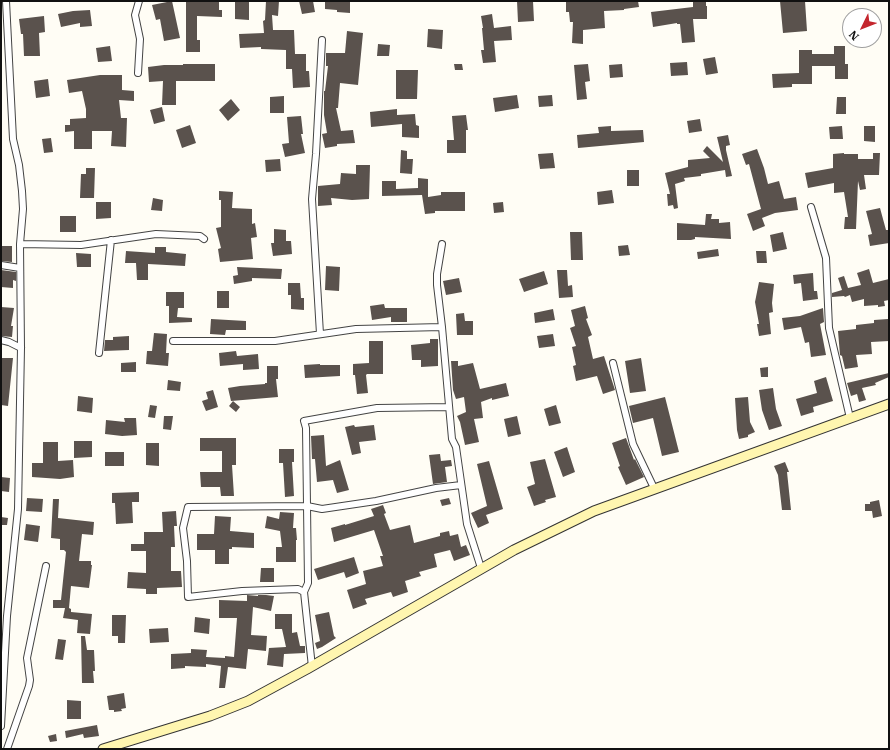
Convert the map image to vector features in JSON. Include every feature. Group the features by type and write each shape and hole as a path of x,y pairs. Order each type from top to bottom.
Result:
{"main road":[{"path":"103,749 230,710 312,667 481,568 566,523 654,488 889,404"}],"street":[{"path":"1,726 7,616 18,509 21,348 20,244 23,209 19,165 13,139 6,1"},
{"path":"138,73 140,39 136,15 139,1"},
{"path":"320,334 312,199 322,40"},
{"path":"811,208 826,258 830,328 850,418"},
{"path":"20,244 81,245 156,234 200,236 204,239"},
{"path":"99,353 111,240"},
{"path":"442,244 437,274 452,439 456,447 467,524 481,568"},
{"path":"1,265 20,268"},
{"path":"173,341 275,341 356,329 442,328"},
{"path":"1,340 21,348"},
{"path":"612,363 634,444 654,488"},
{"path":"312,667 304,592 308,583 306,428 304,421 377,408 449,407"},
{"path":"304,592 298,589 242,591 188,597 187,561 183,528 188,507 307,506 322,509 376,501 436,488 461,485"},
{"path":"6,749 29,686 30,680 27,658 46,566"}],"building":[{"path":"172,1 180,38 164,41 160,19 156,20 152,5"},
{"path":"186,1 219,1 219,10 222,10 222,17 197,16 197,40 200,40 200,52 186,52"},
{"path":"235,1 249,1 249,20 235,19"},
{"path":"266,1 279,1 278,16 272,15 273,30 294,30 295,54 306,54 306,71 309,71 310,87 293,88 292,69 286,69 286,50 261,49 261,47 240,48 239,34 264,33 263,21 265,20"},
{"path":"299,1 313,1 315,12 302,14"},
{"path":"325,1 350,1 350,13 325,9"},
{"path":"517,1 533,1 534,21 518,22"},
{"path":"566,1 638,1 639,7 624,10 604,11 605,28 583,30 583,44 572,43 573,22 570,22 569,12 566,12"},
{"path":"693,1 706,1 707,6 707,19 693,19 695,42 682,43 680,24 677,23 653,27 651,12 693,7"},
{"path":"780,1 805,1 807,31 783,33"},
{"path":"90,10 92,26 80,27 80,23 61,27 58,14"},
{"path":"492,14 494,28 511,26 512,40 494,41 496,62 483,63 481,50 484,50 481,16"},
{"path":"44,16 45,32 39,33 40,56 24,56 23,34 21,34 19,19"},
{"path":"428,29 443,30 442,49 427,47"},
{"path":"347,31 363,33 358,85 340,83 338,108 336,108 341,131 353,130 355,143 337,144 337,146 325,148 322,134 327,133 324,115 324,91 328,66 326,66 326,53 345,53"},
{"path":"378,44 390,45 389,56 377,56"},
{"path":"110,46 112,61 98,62 96,48"},
{"path":"834,46 842,46 842,48 845,48 845,64 848,64 848,79 835,79 835,66 812,66 812,84 792,84 792,87 773,88 772,74 799,73 799,50 812,50 812,54 834,54"},
{"path":"715,57 718,73 706,75 703,59"},
{"path":"687,62 688,75 671,76 670,63"},
{"path":"183,64 215,64 215,81 176,81 176,105 162,105 163,81 149,82 148,67"},
{"path":"454,64 462,64 463,70 455,70"},
{"path":"588,64 590,81 585,82 587,99 577,100 574,65"},
{"path":"622,64 623,77 610,78 609,65"},
{"path":"396,70 418,70 417,99 396,99"},
{"path":"100,75 122,75 122,90 134,91 134,101 119,100 121,118 127,118 126,147 111,146 112,131 92,131 92,149 74,149 74,131 65,132 65,125 70,125 70,119 86,118 86,109 82,91 69,93 67,80"},
{"path":"48,79 50,96 36,98 34,81"},
{"path":"517,95 519,108 495,112 493,98"},
{"path":"552,95 553,106 539,107 538,96"},
{"path":"284,96 284,113 270,113 270,97"},
{"path":"837,97 846,97 846,114 836,114"},
{"path":"231,99 240,110 228,121 219,110"},
{"path":"162,107 165,121 154,124 150,110"},
{"path":"397,109 397,115 415,114 416,125 419,126 419,138 402,137 402,124 371,127 370,112"},
{"path":"466,115 468,130 466,130 466,153 447,153 447,140 454,140 452,116"},
{"path":"301,116 303,134 301,134 305,153 285,157 282,144 289,143 287,117"},
{"path":"700,119 702,131 689,133 687,121"},
{"path":"190,125 196,143 182,148 176,130"},
{"path":"611,126 611,131 643,130 644,142 578,148 577,135 599,133 598,127"},
{"path":"842,126 843,139 830,139 829,127"},
{"path":"864,126 875,126 875,142 864,141"},
{"path":"728,135 730,145 726,146 726,150 732,176 726,177 725,170 701,174 701,176 684,178 685,181 675,184 678,208 674,209 673,205 668,206 667,194 670,194 665,173 688,167 688,160 710,158 703,151 707,146 723,162 717,137"},
{"path":"51,138 53,152 44,153 42,139"},
{"path":"757,149 768,184 779,181 784,199 796,197 798,210 775,213 762,218 765,226 753,231 747,214 761,209 749,164 746,165 742,154"},
{"path":"401,150 407,151 407,159 413,159 412,174 400,173"},
{"path":"553,153 555,168 540,169 538,154"},
{"path":"873,153 880,153 879,175 864,175 866,189 860,190 858,181 856,229 844,229 845,217 848,217 844,192 834,193 834,183 808,188 805,173 833,168 833,154 858,154 858,159 873,159"},
{"path":"280,159 281,171 266,172 265,160"},
{"path":"356,165 370,165 369,199 352,200 331,198 332,205 318,206 318,186 340,184 341,173 356,174"},
{"path":"86,168 95,168 94,198 80,198 81,174 86,174"},
{"path":"627,170 639,170 639,186 627,186"},
{"path":"418,178 428,179 428,197 441,195 441,192 465,192 465,211 435,211 435,213 425,214 422,195 382,196 382,181 396,181 396,189 418,188"},
{"path":"612,190 614,203 598,205 597,192"},
{"path":"219,191 233,192 232,208 252,209 252,224 255,223 257,237 251,238 253,259 220,262 218,249 221,248 216,228 221,227 221,200 219,200"},
{"path":"153,198 163,200 162,211 151,210"},
{"path":"96,202 111,202 111,218 96,219"},
{"path":"503,202 504,212 494,213 493,203"},
{"path":"880,208 886,230 889,230 889,243 870,246 868,235 872,234 866,211"},
{"path":"706,214 712,214 711,219 719,219 719,223 730,222 731,239 695,237 695,239 691,240 677,240 677,223 705,225"},
{"path":"60,216 76,216 76,232 60,232"},
{"path":"274,229 286,230 286,241 291,241 292,254 273,256 271,243 274,243"},
{"path":"570,232 582,232 583,260 571,260"},
{"path":"783,232 787,249 773,252 770,235"},
{"path":"628,245 630,255 619,256 618,246"},
{"path":"1,246 12,246 12,262 1,261"},
{"path":"155,247 166,247 166,252 186,254 185,266 148,264 148,280 137,280 136,263 125,263 126,251 155,253"},
{"path":"718,249 719,256 698,259 697,252"},
{"path":"756,251 766,251 767,263 757,263"},
{"path":"76,253 91,254 91,267 77,267"},
{"path":"326,266 340,267 339,291 325,290"},
{"path":"237,267 282,269 281,279 252,278 252,281 234,284 233,276 238,275"},
{"path":"869,269 873,283 889,279 889,300 884,301 885,306 864,306 864,299 852,302 850,295 845,297 832,297 832,293 842,290 838,278 844,276 848,288 861,285 857,273"},
{"path":"1,270 16,272 16,281 13,280 13,288 1,287"},
{"path":"557,270 567,270 568,286 572,285 573,297 559,298"},
{"path":"544,271 548,284 524,292 519,279"},
{"path":"813,273 814,291 817,291 818,299 803,301 801,283 794,284 793,275"},
{"path":"459,278 462,292 446,295 443,281"},
{"path":"759,282 774,284 772,303 773,312 769,313 771,334 759,336 757,324 759,324 755,302"},
{"path":"288,283 300,283 301,298 304,298 304,310 291,309 291,295 288,295"},
{"path":"217,291 229,291 229,308 217,308"},
{"path":"166,292 184,292 184,308 178,308 177,317 192,318 192,322 169,323 169,306 166,306"},
{"path":"384,304 385,308 407,308 407,322 391,322 391,317 372,320 370,306"},
{"path":"585,306 588,318 586,319 592,335 588,337 593,359 604,356 615,390 603,394 597,376 576,381 573,366 576,365 572,347 576,346 570,328 575,326 571,310"},
{"path":"1,307 14,308 11,326 13,326 12,337 1,336"},
{"path":"823,308 824,322 820,324 826,355 811,357 809,342 805,343 801,327 784,330 782,318 800,316"},
{"path":"553,309 555,320 535,323 534,313"},
{"path":"464,313 465,321 473,321 473,335 457,335 456,314"},
{"path":"211,319 246,321 246,330 226,330 225,335 210,334"},
{"path":"888,319 889,341 871,342 872,354 856,355 858,367 845,369 842,356 840,355 838,331 856,329 856,325 874,323 874,320"},
{"path":"154,333 167,334 166,353 169,353 168,366 146,364 147,351 152,351"},
{"path":"553,334 555,346 539,348 537,336"},
{"path":"129,336 129,350 104,351 105,340 113,340 113,337"},
{"path":"430,339 438,339 438,366 421,367 421,360 412,360 411,345 430,343"},
{"path":"369,341 383,341 383,374 367,374 368,393 357,394 355,375 353,375 353,364 369,363"},
{"path":"236,351 237,356 258,354 259,369 243,370 243,364 220,366 219,353"},
{"path":"1,358 13,358 8,406 1,405"},
{"path":"641,358 646,391 630,393 625,361"},
{"path":"451,361 458,361 458,366 473,363 480,389 506,383 509,396 492,400 492,398 481,402 483,418 474,419 479,442 465,445 460,422 457,416 466,412 464,397 456,399 453,390"},
{"path":"136,362 136,372 121,372 121,363"},
{"path":"304,365 340,365 340,376 305,378"},
{"path":"267,366 278,366 278,379 276,379 278,397 231,401 228,388 267,383"},
{"path":"768,367 768,377 761,377 760,368"},
{"path":"889,373 889,377 875,383 876,385 862,388 866,400 859,402 857,394 851,396 847,383"},
{"path":"826,377 833,401 813,407 814,412 801,416 796,399 817,393 814,381"},
{"path":"168,380 181,382 180,391 167,390"},
{"path":"773,388 776,409 782,426 769,430 762,410 759,390"},
{"path":"213,390 218,407 206,411 202,401 208,399 206,392"},
{"path":"78,396 93,398 92,413 77,411"},
{"path":"665,397 679,452 662,456 653,418 633,423 629,406"},
{"path":"748,397 750,422 755,432 748,435 748,437 739,439 735,398"},
{"path":"233,401 240,407 236,412 229,406"},
{"path":"150,405 157,406 155,418 148,417"},
{"path":"556,405 561,423 549,426 544,409"},
{"path":"164,416 173,416 171,430 163,429"},
{"path":"517,416 521,434 508,437 504,419"},
{"path":"124,418 136,418 137,435 122,436 105,434 106,420 125,422"},
{"path":"354,425 355,427 374,425 376,440 359,442 361,453 352,455 345,427"},
{"path":"324,435 326,466 340,460 349,490 337,493 333,480 317,482 315,459 312,459 311,436"},
{"path":"200,438 236,438 236,465 232,465 234,496 221,496 220,487 201,487 200,472 222,472 222,451 200,451"},
{"path":"626,438 634,460 635,459 644,477 626,485 618,467 620,466 612,443"},
{"path":"74,441 92,441 92,457 74,458"},
{"path":"43,442 58,442 58,461 73,460 74,477 60,479 32,477 32,463 43,463"},
{"path":"146,443 159,443 159,466 146,465"},
{"path":"567,447 575,472 563,477 554,452"},
{"path":"279,449 294,449 294,462 292,462 294,496 285,497 283,463 279,463"},
{"path":"105,452 124,452 124,466 105,466"},
{"path":"440,454 441,461 451,460 452,466 445,467 447,482 433,484 429,455"},
{"path":"545,459 556,497 545,500 546,502 534,506 527,487 535,484 530,462"},
{"path":"489,461 503,509 486,515 489,523 478,528 471,513 487,506 477,464"},
{"path":"785,462 789,472 787,472 791,510 782,510 778,475 774,466"},
{"path":"1,477 10,478 9,492 1,491"},
{"path":"139,492 139,502 132,502 133,523 116,524 115,503 112,503 112,493"},
{"path":"27,498 43,499 42,512 26,511"},
{"path":"449,498 451,504 442,506 440,500"},
{"path":"53,499 59,499 58,518 94,522 93,535 82,534 79,561 91,561 92,565 89,588 71,586 69,608 71,609 71,612 92,614 90,634 77,633 78,620 63,618 65,608 53,608 53,600 61,600 66,552 64,550 60,550 60,539 51,538"},
{"path":"879,500 882,516 873,518 872,511 865,511 865,504 870,504 870,502"},
{"path":"383,505 386,513 384,514 390,530 410,525 414,543 440,536 440,533 449,531 450,536 458,534 461,547 466,545 470,555 454,561 450,550 434,554 437,567 419,572 421,576 405,581 408,592 393,597 391,592 365,599 367,604 353,609 347,590 366,584 363,571 383,566 380,556 383,556 374,530 334,542 331,528 374,516 371,509"},
{"path":"176,511 177,526 174,526 175,547 171,547 171,571 181,571 182,587 157,588 157,594 146,594 146,589 127,588 128,572 146,573 146,551 131,551 131,544 144,544 144,532 163,532 162,512"},
{"path":"280,512 294,513 293,528 296,528 297,540 296,562 276,562 276,547 282,547 280,531 265,528 267,516 279,519"},
{"path":"215,516 231,517 230,531 254,533 254,548 232,547 232,549 229,549 229,564 215,564 215,550 197,550 197,534 214,534"},
{"path":"1,517 8,518 7,525 1,525"},
{"path":"26,524 40,526 38,542 24,540"},
{"path":"354,557 359,573 346,578 344,572 318,580 314,569"},
{"path":"261,568 274,568 274,582 260,582"},
{"path":"247,595 274,596 271,611 253,607 251,635 267,636 266,651 248,649 246,669 228,667 225,688 219,688 221,666 206,664 206,667 185,666 185,668 171,669 171,654 191,653 191,649 207,650 206,657 234,657 237,618 219,618 219,600 247,601"},
{"path":"329,612 334,636 336,638 317,649 315,643 320,641 315,615"},
{"path":"275,614 292,614 292,633 297,632 300,646 305,646 305,653 284,654 283,667 267,665 269,648 286,647 282,629 275,629"},
{"path":"112,615 126,615 125,643 118,643 118,636 112,636"},
{"path":"195,617 210,619 209,634 194,632"},
{"path":"168,628 169,642 150,643 149,629"},
{"path":"81,636 85,636 87,650 94,650 94,683 82,683"},
{"path":"58,639 66,640 63,660 55,659"},
{"path":"124,693 126,708 121,709 122,711 114,712 114,710 109,710 107,696"},
{"path":"67,700 81,701 81,719 67,719"},
{"path":"97,725 99,736 84,738 83,734 66,738 65,731"},
{"path":"56,734 57,741 50,742 48,736"}]}
